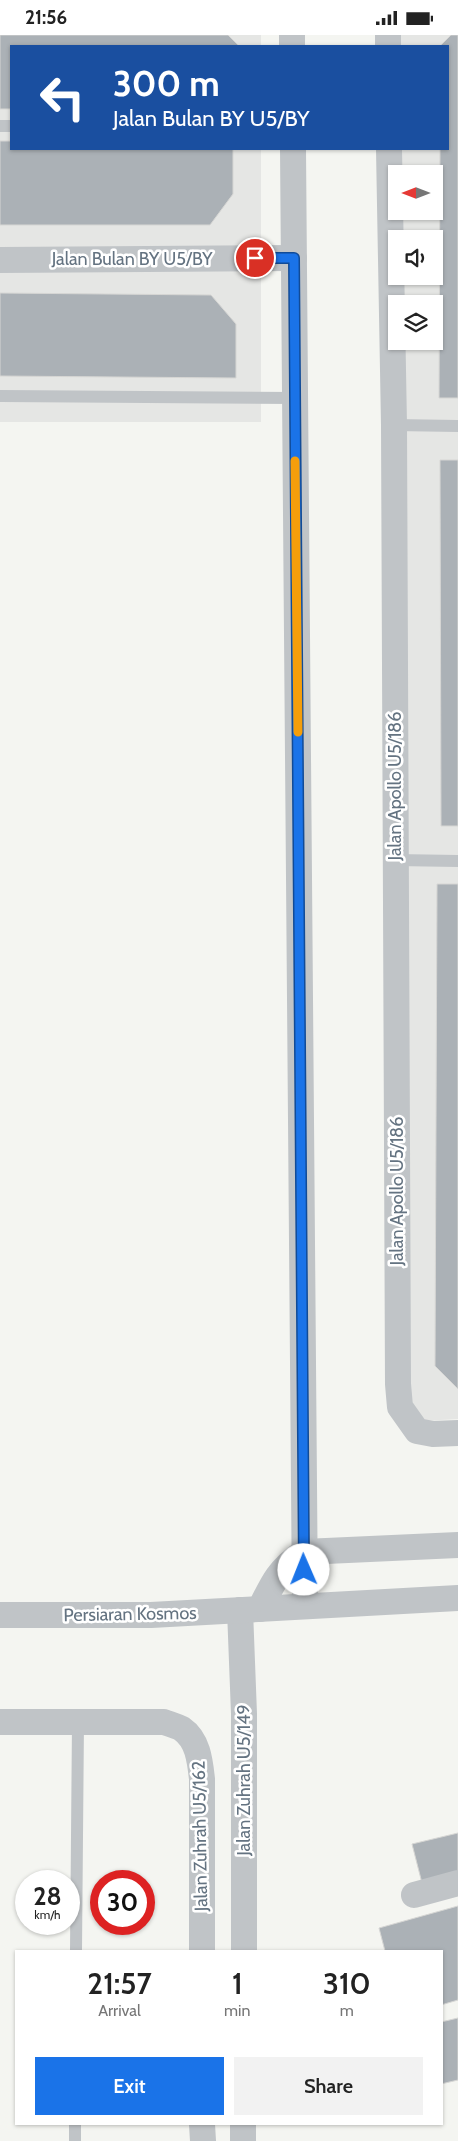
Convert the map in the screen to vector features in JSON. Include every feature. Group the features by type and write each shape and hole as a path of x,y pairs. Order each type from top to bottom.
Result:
{"street":[{"path":"293,150 305,1606"},
{"name":"Jalan Apollo U5/186","path":"390,150 394,425 398,1384 400,1407 408,1421 417,1431 433,1434 458,1433"},
{"name":"Jalan Bulan BY U5/BY","path":"0,261 294,258"},
{"path":"250,1609 290,1562 304,1552 458,1545"},
{"name":"Persiaran Kosmos","path":"0,1615 152,1615 458,1598"},
{"name":"Jalan Zuhrah U5/149","path":"244,1950 244,1714 250,1609"},
{"name":"Jalan Zuhrah U5/162","path":"0,1722 164,1722 182,1729 193,1742 200,1757 202,1779 202,1950"},
{"path":"414,1895 458,1883"},
{"path":"202,2125 202,2141"},
{"path":"243,2125 243,2141"}],"lane":[{"path":"0,396 295,398"},
{"path":"394,425 458,426"},
{"path":"395,860 458,861"},
{"path":"76,1950 78,1722"},
{"path":"75,2125 75,2141"}],"shaded area":[{"path":"0,35 261,35 261,45 10,45 10,150 261,150 261,422 0,422"},
{"path":"399,35 458,35 458,1419 423,1421 410,1404 401,350 443,350 443,295 401,295 401,285 443,285 443,230 401,230 401,220 443,220 443,165 400,165 400,150 449,150 449,45 400,45"}],"building":[{"path":"0,35 228,35 238,45 10,45 10,109 0,109"},
{"path":"451,35 458,35 458,398 439,398 439,350 443,350 443,295 439,295 439,285 443,285 443,230 440,230 440,220 443,220 443,165 440,165 440,150 449,150 449,45 441,45"},
{"path":"0,141 10,141 10,150 233,150 233,194 210,225 0,225"},
{"path":"0,293 211,295 236,324 236,378 0,376"},
{"path":"440,460 458,460 458,826 441,826"},
{"path":"437,884 458,884 458,1389 435,1366"},
{"path":"458,1833 458,1874 422,1883 412,1844"},
{"path":"458,1906 458,2000 443,2004 443,1950 385,1950 379,1928"},
{"path":"458,2018 458,2080 443,2084 443,2022"}],"slow traffic":[{"path":"295,461 298,732"}],"route":[{"path":"255,258 294,258 304,1570"}]}
